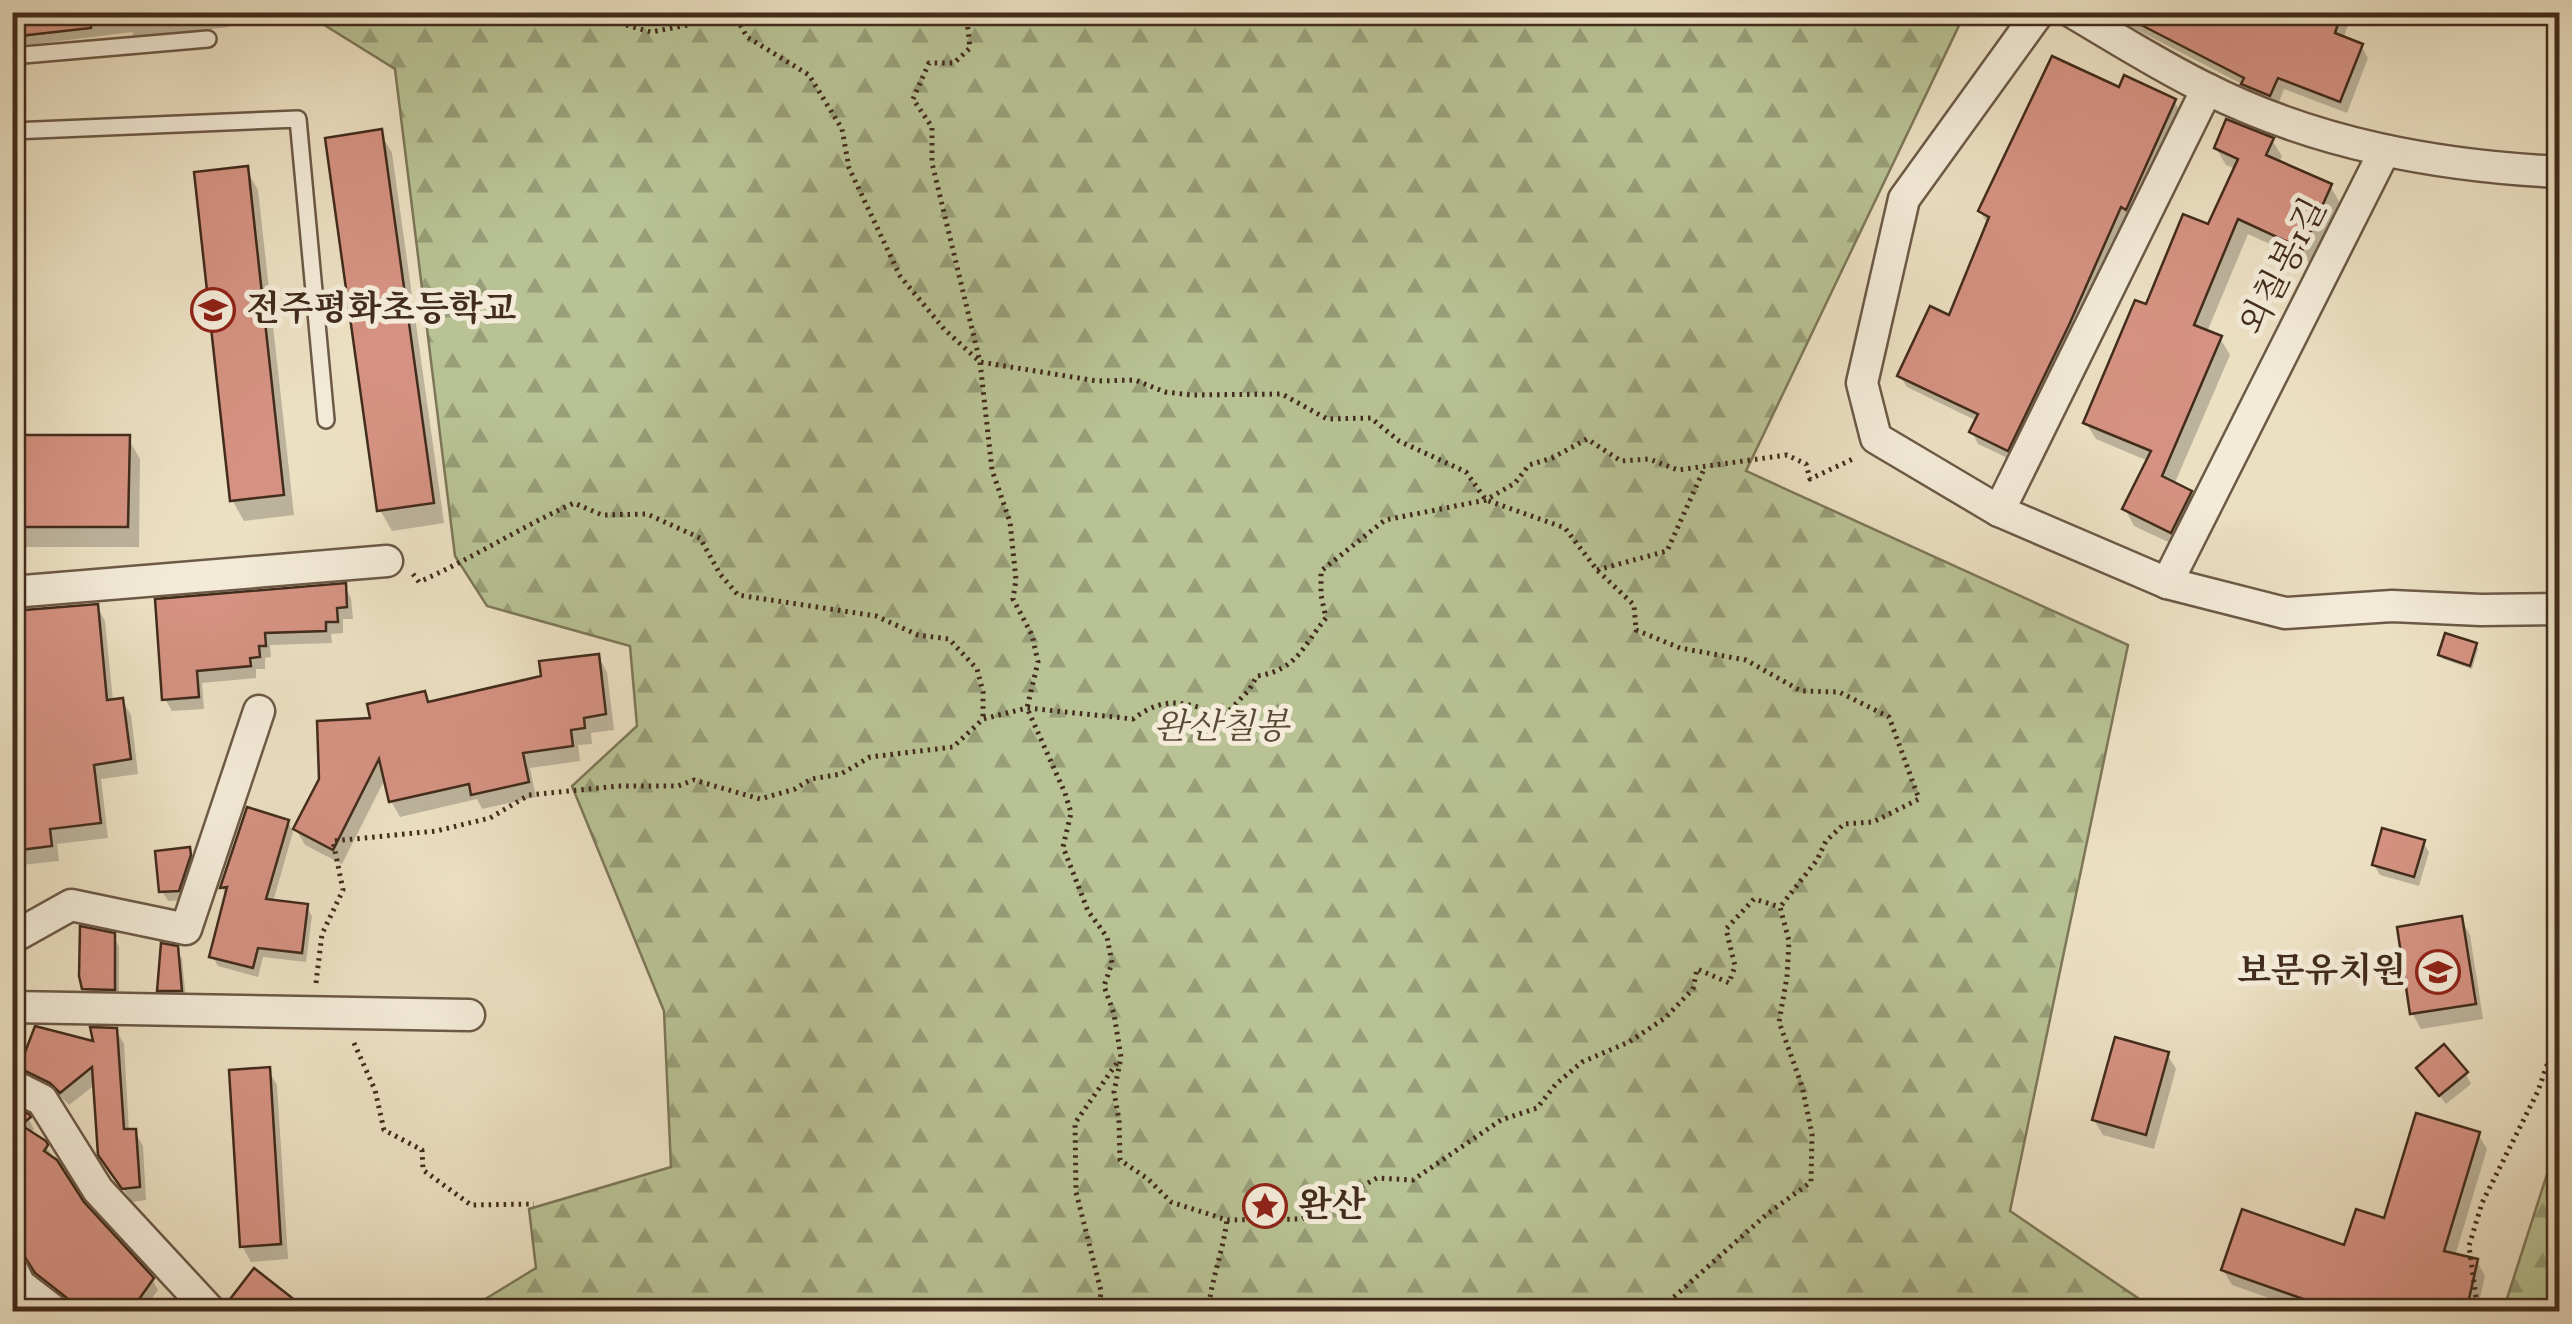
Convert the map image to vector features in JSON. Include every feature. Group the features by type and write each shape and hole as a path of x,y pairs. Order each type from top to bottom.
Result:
{"street":[{"path":"2040,12 1904,199 1862,383 1876,438 1999,511 2167,584 2285,613 2392,606 2560,609"},
{"path":"2072,12 2207,89 2293,126 2384,152 2477,168 2560,172"},
{"path":"1999,511 2207,89"},
{"name":"외칠봉1길","path":"2167,584 2384,152"},
{"path":"12,592 387,561"},
{"path":"12,938 71,905 186,929 260,711"},
{"path":"12,1008 469,1015"},
{"path":"12,1086 42,1100 98,1190 210,1312"},
{"path":"12,1268 20,1285 55,1312"}],"lane":[{"path":"12,56 208,40"},
{"path":"12,131 298,119 326,420"}],"path":[{"path":"517,12 529,21 619,23 651,32 688,25 720,12"},
{"path":"733,12 747,37 809,75 842,129 848,168 900,276 944,329 980,362 1098,381 1136,380 1164,392 1192,396 1282,394 1327,419 1371,418 1399,441 1466,472 1486,500 1565,528 1597,570 1634,605 1636,630 1680,648 1746,660 1801,692 1839,692 1889,717 1919,799 1873,822 1844,824 1826,841 1780,907"},
{"path":"966,12 970,48 954,62 929,63 913,99 932,128 932,163 980,362 992,470 1010,522 1016,580 1013,599 1032,635 1038,662 1027,708 1065,793 1070,814 1063,848 1088,912 1107,937 1112,963 1104,986 1114,1014 1121,1057 1114,1092 1120,1120 1120,1160 1148,1179 1171,1202 1227,1220 1302,1219 1377,1178 1414,1180 1501,1120 1537,1108 1556,1084 1582,1062 1629,1042 1665,1018 1693,989 1697,969 1729,983 1735,966 1726,929 1754,898 1780,907"},
{"path":"534,1204 471,1205 424,1170 422,1150 384,1130 375,1090 356,1046 321,1011 322,934 343,890 333,841 436,831 490,818 529,795 618,786 678,786 694,780 760,799 795,789 811,779 841,774 870,757 953,747 983,719 1027,708 1132,719 1151,705 1174,700 1225,715 1257,676 1274,673 1298,659 1326,618 1320,571 1385,520 1486,500 1515,483 1529,465 1588,439 1621,461 1649,459 1678,470 1787,455 1806,464 1810,479 1885,443"},
{"path":"1597,570 1667,552 1705,467"},
{"path":"387,561 403,560 419,582 469,560 526,525 574,503 602,515 646,514 700,538 720,574 738,595 876,616 918,635 948,640 978,669 983,719"},
{"path":"1657,1312 1767,1214 1810,1182 1812,1134 1802,1086 1779,1022 1789,942 1780,907"},
{"path":"2478,1312 2469,1246 2482,1203 2538,1091 2560,1028"},
{"path":"1100,1312 1101,1291 1076,1192 1075,1123 1121,1057"},
{"path":"1208,1312 1211,1282 1223,1252 1227,1220"}],"green space":[{"name":"완산칠봉","path":"305,13 1965,13 1746,471 2128,645 2010,1211 2157,1311 380,1311 386,1302 482,1301 536,1268 529,1209 671,1167 664,1011 572,786 637,726 630,646 487,606 455,556 395,69"},
{"path":"2559,1137 2559,1311 2503,1311"}],"building":[{"path":"16,12 91,12 91,28 19,36"},
{"path":"2116,12 2342,12 2335,33 2363,44 2340,102 2278,78 2270,96 2241,84 2244,78"},
{"path":"2052,56 2119,87 2124,75 2176,99 2126,210 2121,207 2008,451 1969,432 1978,414 1897,376 1930,306 1949,315 1989,217 1978,211"},
{"path":"2226,119 2274,138 2266,155 2332,184 2303,249 2238,219 2194,325 2222,336 2162,476 2192,491 2171,533 2122,509 2151,451 2083,423 2135,300 2146,304 2183,214 2208,224 2238,159 2214,148"},
{"path":"382,129 434,503 377,511 325,138"},
{"path":"248,166 284,495 230,501 194,172"},
{"path":"12,435 130,435 128,527 12,527"},
{"path":"346,583 347,607 337,608 338,622 326,622 326,631 265,633 266,646 259,646 260,657 250,658 251,666 197,671 199,697 162,700 155,599"},
{"path":"98,604 107,700 123,698 131,759 94,765 101,823 50,829 52,846 12,851 12,611"},
{"path":"2445,633 2477,643 2470,666 2438,655"},
{"path":"599,654 606,714 584,718 585,728 571,730 573,746 523,753 529,782 471,795 469,784 389,802 379,759 333,850 293,829 319,779 317,721 370,718 367,704 425,691 428,702 541,676 539,661"},
{"path":"247,807 289,820 266,899 308,904 302,953 258,948 253,968 209,957 227,887 220,888"},
{"path":"2382,828 2425,840 2414,877 2372,865"},
{"path":"190,847 179,891 159,892 155,851"},
{"path":"2462,916 2476,1004 2410,1014 2397,927"},
{"path":"80,926 115,933 115,990 82,989"},
{"path":"161,943 178,946 182,991 157,991"},
{"path":"35,1026 93,1041 90,1027 117,1028 124,1129 136,1129 140,1187 122,1189 98,1155 92,1067 60,1093 50,1083 19,1068"},
{"path":"2115,1037 2169,1052 2146,1135 2092,1120"},
{"path":"2444,1044 2468,1072 2439,1096 2416,1068"},
{"path":"270,1067 281,1244 240,1247 229,1070"},
{"path":"12,1106 29,1114 31,1117 21,1125 46,1141 44,1151 57,1160 84,1202 154,1278 130,1312 73,1312 67,1298 35,1273 23,1254 12,1250"},
{"path":"2416,1113 2480,1132 2444,1251 2478,1259 2466,1312 2340,1312 2221,1270 2242,1209 2344,1245 2356,1209 2384,1218"},
{"path":"254,1268 310,1312 229,1312 227,1303"}],"place":[{"name":"전주평화초등학교","path":"213,310"},
{"name":"보문유치원","path":"2438,972"},
{"name":"완산","path":"1265,1206"}]}
